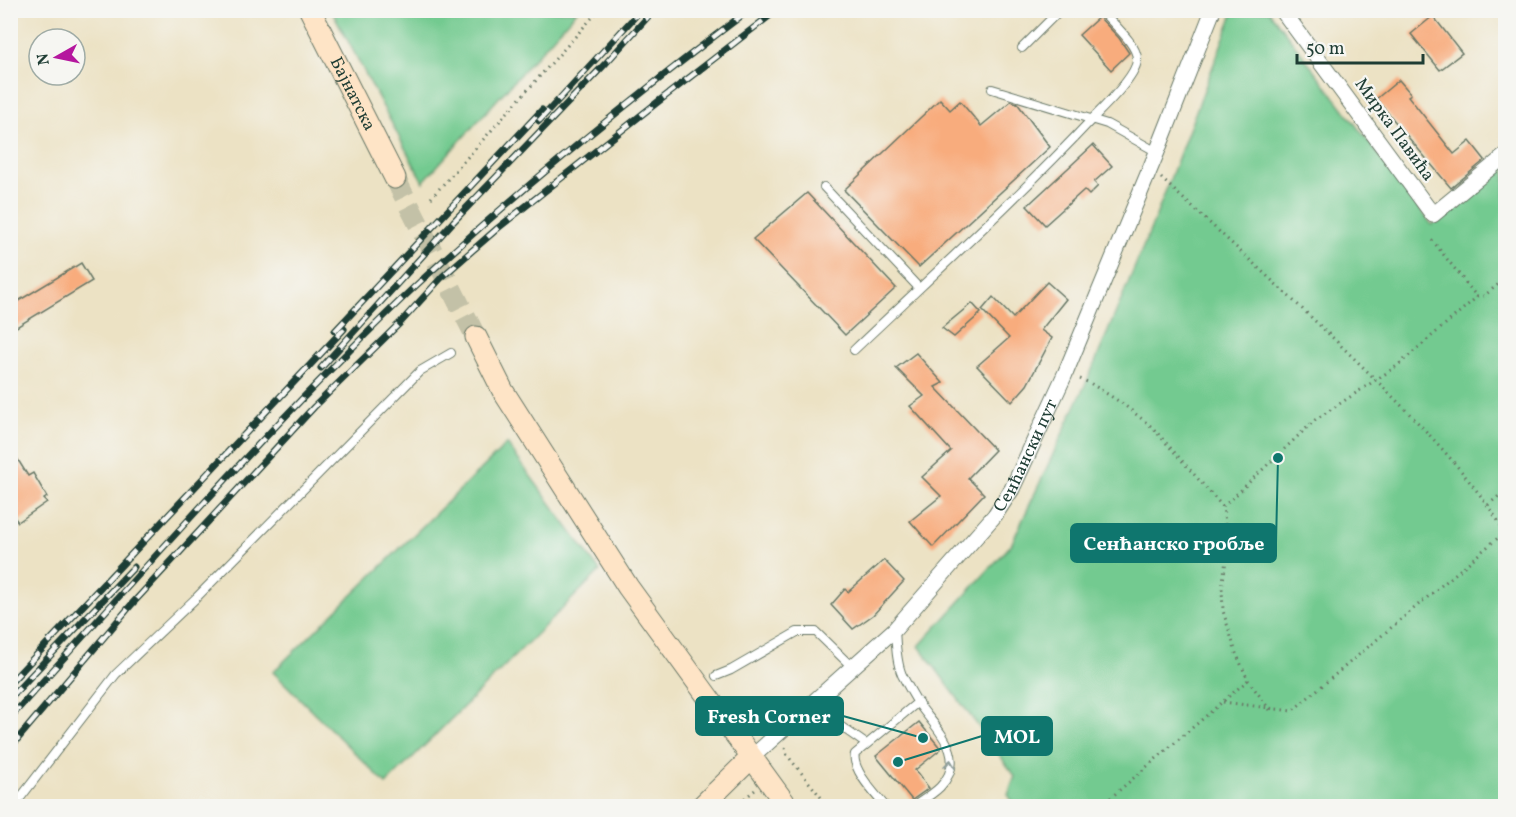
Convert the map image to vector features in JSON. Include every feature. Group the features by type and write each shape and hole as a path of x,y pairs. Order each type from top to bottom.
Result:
{"main road":[{"name":"Бајнатска","path":"310,10 395,177"},
{"path":"476,337 503,391 621,577 787,807"},
{"name":"Сенћански пут","path":"702,807 751,758"}],"street":[{"name":"Сенћански пут","path":"751,758 895,628 987,523 1012,489 1065,374 1151,168 1213,10"},
{"name":"Мирка Павића","path":"1282,10 1433,214 1506,154"}],"lane":[{"path":"1022,48 1060,10"},
{"path":"854,350 1055,159 1120,90 1135,69 1137,52 1101,10"},
{"path":"992,89 1107,124 1157,152"},
{"path":"824,187 919,288"},
{"path":"14,807 116,674 196,598 420,371 451,353"},
{"path":"895,628 899,667 918,702 950,748 949,773 940,788 914,807"},
{"path":"716,676 797,633 806,631 816,632 852,667"},
{"path":"885,807 855,764 855,754 918,702"},
{"path":"798,716 836,723 866,744"}],"path":[{"path":"431,198 599,10"},
{"path":"1151,168 1318,323 1433,436 1488,504 1505,533 1292,711 1270,710 1223,702"},
{"path":"1432,240 1478,297"},
{"path":"1222,507 1315,420 1347,396 1396,366 1478,297 1484,296 1506,278"},
{"path":"1065,374 1090,382 1152,427 1222,507 1228,546 1221,588 1223,610 1236,653 1248,680 1270,710"},
{"path":"1488,504 1506,490"},
{"path":"1101,807 1248,680"},
{"path":"763,724 780,733 787,754 828,807"}],"green space":[{"path":"332,11 577,11 423,182"},
{"path":"1234,11 1269,11 1432,225 1505,166 1506,799 1497,806 1016,806 1008,795 1015,776 919,646 1011,545 1091,372 1156,216"},
{"path":"507,444 600,571 386,784 273,672"}],"building":[{"path":"1433,16 1462,53 1440,70 1411,34"},
{"path":"1099,17 1119,38 1129,53 1111,70 1079,35"},
{"path":"1399,80 1411,94 1408,96 1454,154 1470,141 1485,160 1451,188 1376,99"},
{"path":"940,99 950,110 960,101 981,126 1011,101 1017,103 1050,147 919,267 844,190"},
{"path":"1093,145 1112,166 1094,182 1098,186 1089,195 1084,190 1045,225 1027,206"},
{"path":"807,193 896,288 845,335 753,239"},
{"path":"81,263 92,281 10,331 10,306"},
{"path":"1047,282 1066,299 1041,330 1052,338 1027,385 1012,402 977,366 1009,338 982,310 993,297 1013,318"},
{"path":"972,303 981,313 954,337 942,328"},
{"path":"916,353 943,383 935,387 995,450 968,478 984,494 933,547 910,521 941,496 922,477 951,451 910,406 924,396 896,368"},
{"path":"10,447 28,476 33,473 47,497 44,499 47,502 18,522 10,512"},
{"path":"884,560 904,581 873,615 853,629 831,605 845,589 848,592"},
{"path":"919,722 941,749 915,770 929,788 912,800 876,756"}],"tunnel":[{"path":"395,178 476,337"}],"railway":[{"path":"539,121 641,10"},
{"path":"321,368 453,222 654,10"},
{"path":"10,718 222,483 405,296 462,243 583,140 749,10"},
{"path":"10,748 132,604 314,407 400,323 442,277 498,228 777,10"},
{"path":"335,331 542,110"},
{"path":"10,683 344,329"},
{"path":"10,698 134,567"}],"place":[{"name":"Сенћанско гробље","path":"1278,458"},
{"name":"Fresh Corner","path":"923,738"},
{"name":"MOL","path":"898,762"}]}
